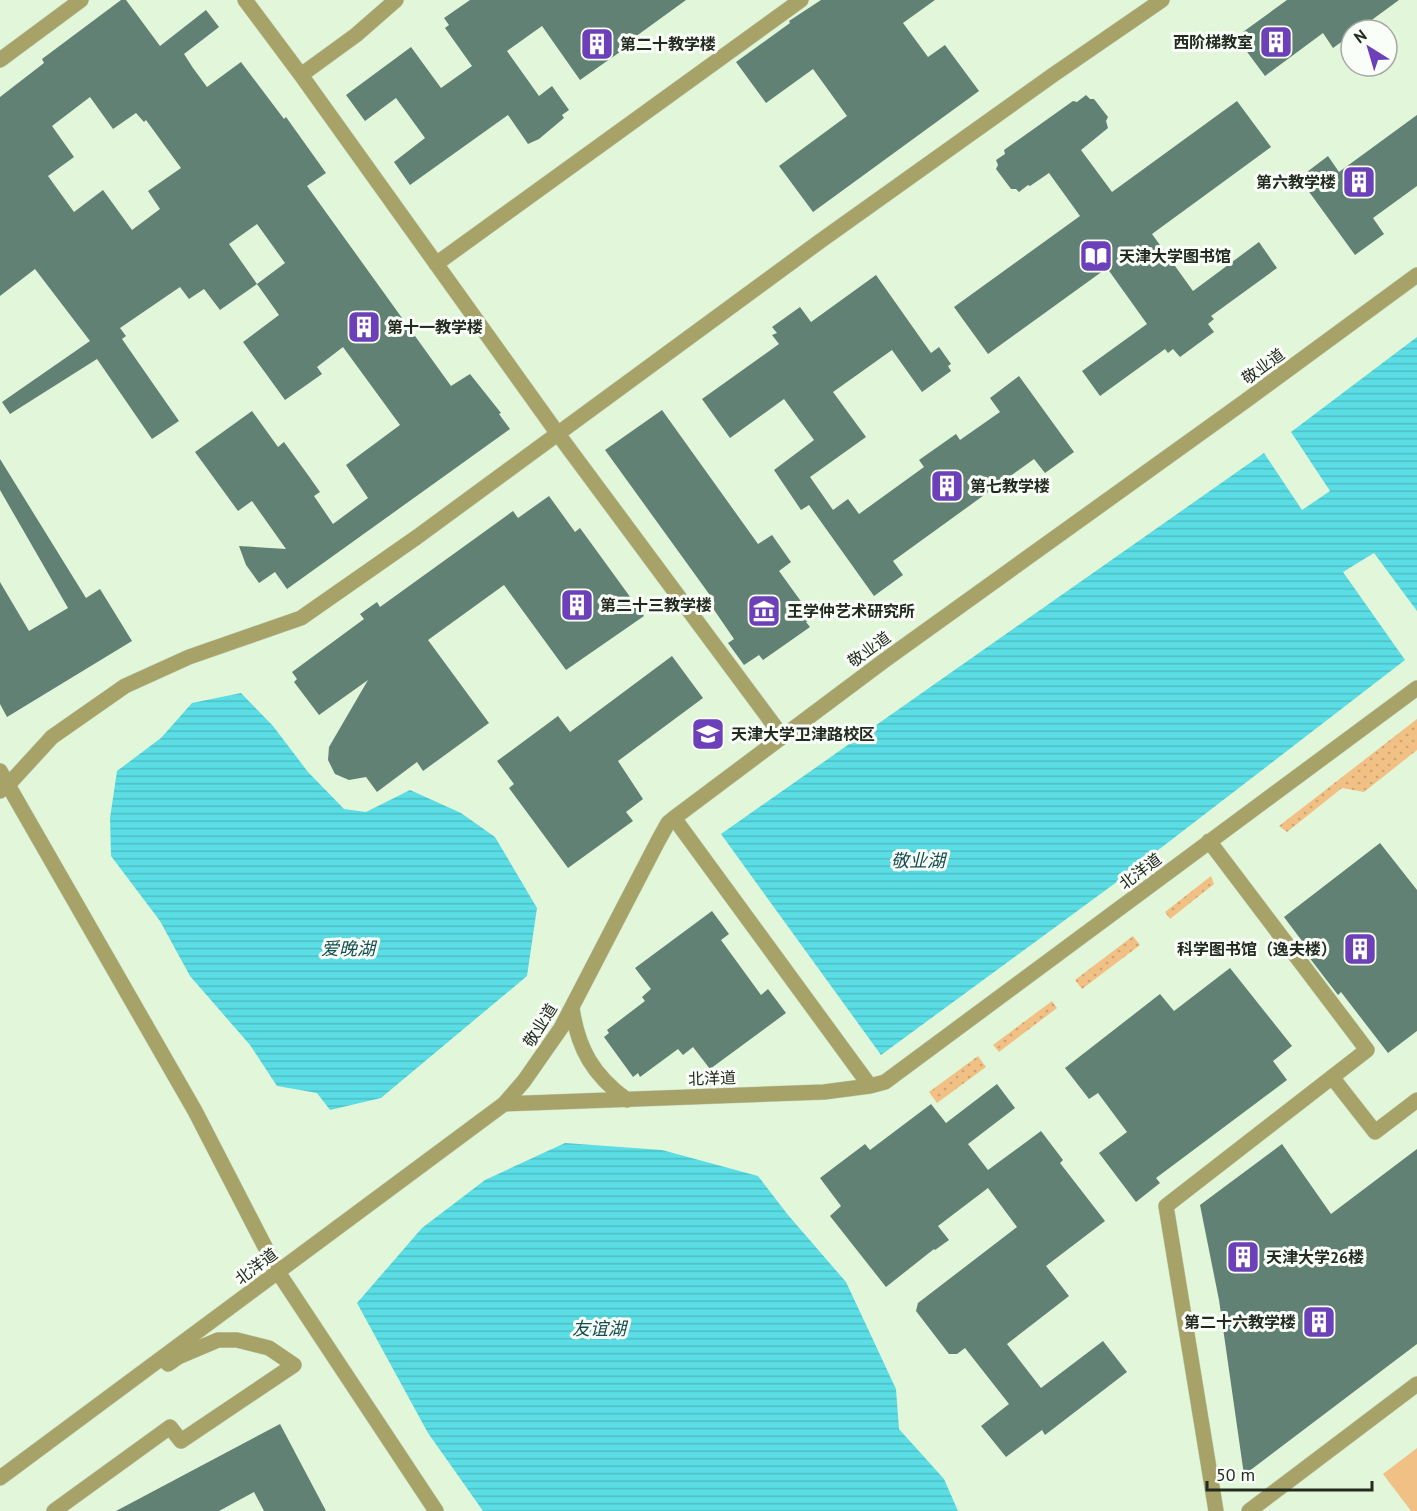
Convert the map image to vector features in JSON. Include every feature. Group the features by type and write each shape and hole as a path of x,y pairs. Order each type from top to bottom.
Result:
{"street":[{"path":"0,60 81,0"},
{"path":"245,0 558,434 782,736"},
{"path":"301,75 356,35 396,0"},
{"path":"436,264 801,0"},
{"path":"4,788 52,736 125,686 189,657 301,618 417,537 819,242 1162,0"},
{"name":"敬业道","path":"504,1104 544,1054 572,1008 668,823 782,736 1417,275"},
{"name":"北洋道","path":"0,1478 504,1104 824,1092 885,1082 1417,688"},
{"path":"0,771 4,788 195,1111 278,1272 436,1511"},
{"path":"674,818 870,1086"},
{"path":"1209,841 1367,1050 1166,1206 1216,1511"},
{"path":"572,1008 578,1038 588,1058 601,1078 627,1100"},
{"path":"1332,1077 1375,1132 1417,1100"},
{"path":"0,1487 178,1357 202,1346 218,1340 237,1340 269,1348 294,1365 181,1441 170,1427 54,1511"},
{"path":"1249,1511 1417,1384"}],"shaded area":[{"path":"1417,719 1417,750 1364,792 1342,788 1287,832 1279,826"},
{"path":"1211,876 1214,884 1170,919 1165,912"},
{"path":"1133,936 1140,945 1082,989 1075,980"},
{"path":"1052,1001 1057,1008 999,1052 993,1045"},
{"path":"978,1056 986,1067 937,1103 929,1092"},
{"path":"1417,1448 1417,1511 1411,1511 1383,1474"}],"water":[{"name":"敬业湖","path":"1417,337 1417,611 1374,553 1343,572 1405,660 1114,884 881,1055 721,834 1264,453 1302,510 1330,491 1291,432"},
{"name":"爱晚湖","path":"241,693 273,726 308,772 344,809 366,812 410,790 461,813 495,837 537,908 527,976 381,1098 330,1110 317,1093 277,1086 250,1045 190,976 160,921 111,856 110,818 117,771 161,738 192,703"},
{"name":"友谊湖","path":"565,1143 662,1150 758,1176 788,1215 846,1282 896,1389 899,1429 944,1479 958,1511 483,1511 428,1433 357,1303 422,1228 485,1180"}],"building":[{"path":"121,0 126,0 160,46 206,10 219,27 184,54 193,68 207,87 241,62 284,119 286,117 326,173 307,186 451,386 470,374 501,413 499,414 510,429 287,589 275,572 259,583 246,565 239,546 286,549 252,501 238,511 195,452 252,411 278,447 284,442 308,475 320,492 314,496 333,524 368,498 346,465 400,425 343,347 317,367 322,374 285,400 243,342 279,315 257,284 220,310 204,289 189,299 180,287 120,328 126,336 122,339 179,421 152,439 97,359 10,414 2,402 90,341 35,269 0,296 0,97 44,63 42,59","holes":["90,97 113,129 136,113 144,122 146,120 181,168 148,191 160,209 132,230 103,190 74,212 48,176 74,157 52,126","257,224 285,263 257,284 229,244"]},
{"path":"470,0 686,0 635,37 637,40 580,80 542,26 507,51 539,96 552,86 569,110 562,115 564,118 539,139 528,144 508,115 410,185 394,162 425,138 396,98 365,121 346,95 411,47 441,88 472,66 445,28 449,25 444,18"},
{"path":"821,0 935,0 903,23 928,57 945,45 979,91 813,212 779,166 847,116 813,69 766,103 736,62 790,23 789,21"},
{"name":"西阶梯教室","path":"1287,0 1399,0 1374,18 1339,18 1339,44 1333,48 1323,33 1265,76 1236,37"},
{"name":"天津大学图书馆","path":"1086,95 1094,99 1108,117 1106,121 1108,128 1081,150 1112,192 1237,101 1271,147 1152,234 1193,291 1259,242 1277,268 1211,316 1214,319 1208,324 1214,332 1180,357 1173,349 1168,353 1165,349 1100,396 1082,371 1147,324 1107,268 988,354 954,307 1080,216 1049,173 1019,192 1011,189 996,169 998,165 996,160 1005,154 1004,150 1073,101 1077,102"},
{"name":"第六教学楼","path":"1417,115 1417,186 1373,218 1384,234 1355,255 1299,178 1328,156 1339,172"},
{"path":"876,275 931,353 939,347 951,364 948,366 951,371 922,392 892,350 833,392 866,437 810,477 833,510 848,499 859,514 924,467 919,460 956,434 960,440 1000,412 990,398 1019,376 1074,452 1045,473 1034,459 893,561 903,575 874,596 809,505 801,510 774,470 814,440 784,399 730,438 702,399 779,344 772,335 777,333 772,327 800,307 811,322"},
{"path":"662,410 758,544 772,535 791,562 779,571 813,618 806,622 810,627 763,660 759,655 744,665 728,643 734,639 708,601 712,598 605,450"},
{"path":"0,459 86,598 100,589 132,641 7,717 0,704 0,582 29,631 68,608 0,490"},
{"name":"第二十三教学楼","path":"549,496 575,532 580,528 644,616 566,670 504,585 428,640 489,723 423,771 417,762 377,792 366,777 349,780 335,774 328,760 329,747 368,680 319,715 294,682 297,679 292,672 364,619 360,614 377,602 380,607 513,511 518,518"},
{"path":"672,656 703,698 618,761 643,799 626,812 633,821 568,868 509,788 514,784 497,761 558,716 570,732"},
{"name":"科学图书馆（逸夫楼）","path":"1380,843 1417,890 1417,1031 1388,1053 1341,992 1338,995 1302,948 1305,945 1284,917"},
{"path":"712,911 729,934 721,940 761,995 768,989 786,1013 710,1069 693,1047 683,1055 678,1049 640,1077 638,1073 633,1077 604,1037 609,1033 607,1030 645,1001 642,997 651,989 635,968"},
{"path":"1230,968 1292,1046 1273,1061 1287,1080 1156,1178 1160,1183 1136,1202 1099,1153 1127,1132 1098,1093 1089,1099 1065,1068 1160,994 1174,1011"},
{"path":"997,1084 1015,1108 968,1144 988,1170 1041,1131 1063,1160 1060,1163 1105,1221 1046,1266 1069,1296 1007,1344 1041,1388 1103,1341 1127,1372 1045,1435 1042,1430 1006,1457 981,1426 1009,1404 965,1348 957,1354 949,1354 916,1311 918,1303 1017,1227 988,1188 938,1226 949,1240 886,1287 830,1216 841,1206 820,1178 865,1144 870,1150 931,1104 946,1123"},
{"name":"第二十六教学楼","path":"1282,1144 1331,1214 1417,1149 1417,1344 1244,1475 1219,1300 1200,1205"},
{"path":"280,1424 326,1511 264,1511 254,1492 219,1511 116,1511"}],"place":[{"name":"西阶梯教室","path":"1276,42"},
{"name":"第二十教学楼","path":"597,44"},
{"name":"第六教学楼","path":"1359,182"},
{"name":"天津大学图书馆","path":"1096,256"},
{"name":"第十一教学楼","path":"364,327"},
{"name":"第七教学楼","path":"947,486"},
{"name":"第二十三教学楼","path":"577,605"},
{"name":"王学仲艺术研究所","path":"764,611"},
{"name":"天津大学卫津路校区","path":"708,734"},
{"name":"科学图书馆（逸夫楼）","path":"1360,949"},
{"name":"天津大学26楼","path":"1243,1257"},
{"name":"第二十六教学楼","path":"1319,1322"}]}
